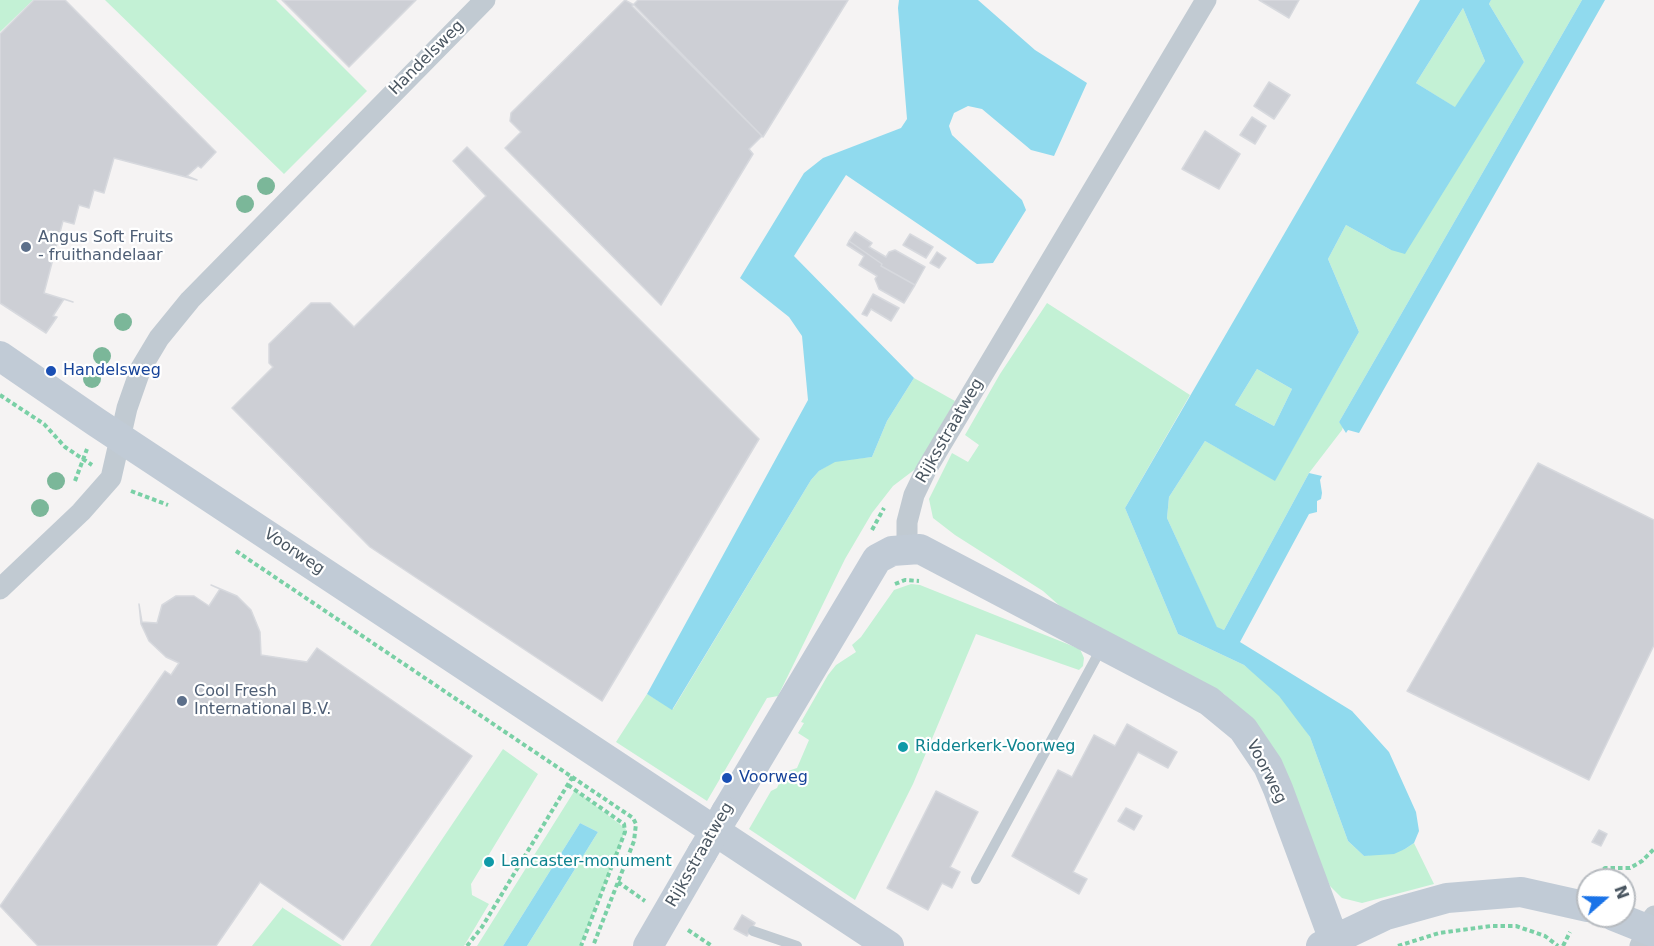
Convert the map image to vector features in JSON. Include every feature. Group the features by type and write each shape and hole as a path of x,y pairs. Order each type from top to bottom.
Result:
{"street":[{"name":"Handelsweg","path":"0,589 81,512 111,478 120,437 141,368 159,338 190,300 485,0"},
{"name":"Rijksstraatweg","path":"648,946 877,560 892,550 907,548 907,522 914,495 926,470 1206,0"},
{"name":"Voorweg","path":"0,356 889,946"},
{"name":"Voorweg","path":"907,548 920,549 934,555 1209,701 1243,729 1259,752 1278,789 1327,943 1386,915 1447,898 1521,892 1576,904"}],"lane":[{"path":"976,879 1104,645"},
{"path":"753,931 797,946"}],"path":[{"path":"0,395 44,424 65,447 111,478 135,493 155,499 175,510"},
{"name":"Voorweg","path":"227,545 622,809 636,824 634,841 593,946"},
{"path":"467,946 483,927 573,776"},
{"path":"568,784 624,824 625,832 581,946"},
{"path":"1605,868 1630,867 1653,852"},
{"path":"618,882 641,898"},
{"path":"1398,946 1439,933 1491,926 1516,926 1545,936 1558,946"},
{"path":"695,935 712,946"}],"green space":[{"path":"0,0 33,0 0,32"},
{"path":"105,0 276,0 367,91 284,174"},
{"path":"1491,0 1582,0 1339,422 1343,427 1342,430 1309,473 1224,630 1217,628 1167,518 1169,497 1205,441 1275,480 1359,332 1328,259 1346,225 1391,250 1524,62 1489,4"},
{"path":"1463,8 1485,61 1456,108 1416,83"},
{"path":"1047,303 1190,395 1125,508 1178,634 1244,665 1282,695 1310,737 1348,841 1364,856 1405,849 1414,843 1434,884 1362,903 1342,898 1330,886 1257,726 1224,694 1061,607 1043,591 955,535 933,518 929,499 952,453 968,462 979,445 965,435 1000,374"},
{"path":"1257,369 1292,389 1274,426 1235,405"},
{"path":"914,378 955,401 918,467 893,486 872,513 845,559 778,696 767,698 707,801 616,742 647,694 673,709 811,480 819,471 835,461 872,457 887,421"},
{"path":"911,584 920,585 1080,649 1084,658 1083,666 1079,670 976,634 913,784 855,900 749,829 771,791 777,788 781,779 779,776 783,777 788,771 797,768 809,740 798,733 804,723 801,722 828,675 836,665 856,652 852,645 861,637 894,590"},
{"path":"503,749 538,774 471,884 472,895 489,904 464,946 370,946"},
{"path":"575,790 626,829 580,946 527,946 598,832 580,823 503,946 477,946"},
{"path":"283,908 342,946 252,946"}],"water":[{"path":"899,0 978,0 1035,50 1087,83 1054,156 1031,150 982,109 968,106 954,113 949,126 952,135 1022,200 1026,210 993,263 977,264 846,175 794,256 914,378 887,421 872,457 835,462 819,471 811,480 672,710 647,694 808,400 802,336 789,317 740,278 804,173 823,158 901,128 907,119"},
{"path":"1420,0 1491,0 1489,4 1524,62 1405,254 1391,250 1346,225 1328,259 1359,332 1275,481 1205,441 1169,497 1167,518 1217,627 1224,630 1309,473 1322,476 1320,480 1322,493 1321,499 1317,501 1317,512 1309,514 1240,642 1352,711 1389,752 1416,812 1419,831 1414,843 1394,854 1364,856 1348,841 1310,737 1279,696 1244,665 1178,634 1125,508","holes":["1463,8 1485,61 1455,107 1416,83","1257,369 1292,389 1274,426 1235,405"]},
{"path":"1582,0 1605,0 1359,433 1348,430 1346,433 1339,422"},
{"path":"580,823 598,832 527,946 503,946"}],"building":[{"path":"34,0 65,0 216,152 201,168 198,166 187,176 197,180 114,158 104,193 94,190 89,208 79,205 74,224 63,221 44,293 64,299 53,316 57,317 46,333 0,303 0,34"},
{"path":"282,0 416,0 349,67"},
{"path":"625,0 634,5 762,136 749,149 753,154 661,305 505,148 521,132 510,121 511,113"},
{"path":"638,0 848,0 763,137 632,6"},
{"path":"1259,0 1299,0 1289,18"},
{"path":"1269,82 1290,95 1274,119 1254,106"},
{"path":"1252,117 1266,126 1255,144 1240,135"},
{"path":"1205,131 1240,154 1219,189 1182,169"},
{"path":"467,147 759,439 602,701 370,547 232,408 273,367 269,363 269,344 311,303 330,303 354,327 486,196 453,161"},
{"path":"855,232 872,243 869,247 886,257 889,252 895,250 925,267 915,285 881,266 882,264 849,241"},
{"path":"910,234 933,247 926,258 903,245"},
{"path":"849,241 882,264 881,266 915,285 904,303 879,289 875,279 877,276 859,265 864,256 847,245"},
{"path":"937,252 946,258 939,268 930,263"},
{"path":"873,294 899,308 891,321 871,309 867,316 862,314"},
{"path":"1538,463 1654,520 1654,645 1589,780 1407,691"},
{"path":"211,585 237,596 251,610 260,632 261,655 307,662 317,648 472,756 343,940 260,882 216,946 38,946 0,906 165,671 171,675 179,663 166,657 149,641 141,624 139,604 142,622 157,623 162,605 176,596 194,596 209,606 220,589"},
{"path":"1127,724 1177,752 1168,768 1138,752 1073,872 1087,879 1079,894 1012,856 1058,770 1072,777 1094,735 1115,746"},
{"name":"Ridderkerk-Voorweg","path":"901,741 909,744 905,753 897,749"},
{"path":"936,791 978,812 950,867 960,872 952,888 942,883 928,910 887,888"},
{"path":"1126,808 1142,816 1134,830 1118,821"},
{"path":"1599,830 1607,834 1601,846 1592,842"},
{"path":"742,915 755,923 747,936 734,929"}],"place":[{"name":"Angus Soft Fruits - fruithandelaar","path":"26,247"},
{"name":"Handelsweg","path":"51,371"},
{"name":"Cool Fresh International B.V.","path":"182,701"},
{"name":"Ridderkerk-Voorweg","path":"903,747"},
{"name":"Voorweg","path":"727,778"},
{"name":"Lancaster-monument","path":"489,862"}]}
